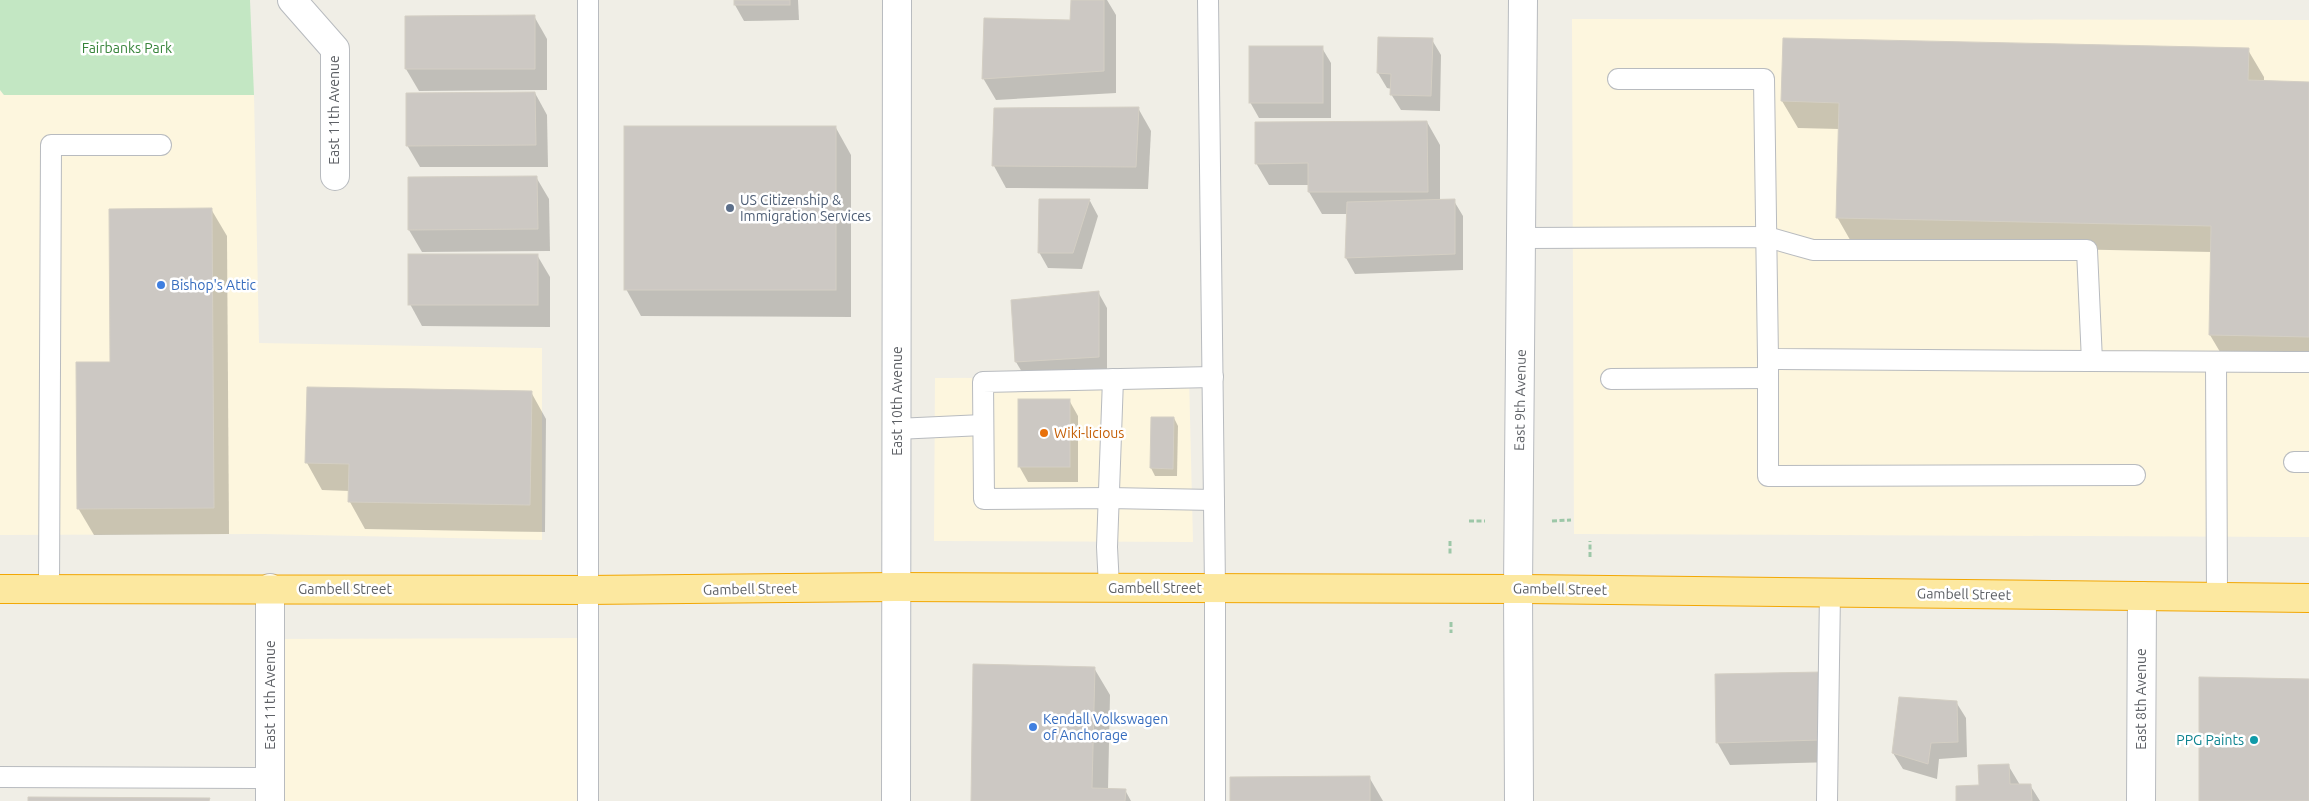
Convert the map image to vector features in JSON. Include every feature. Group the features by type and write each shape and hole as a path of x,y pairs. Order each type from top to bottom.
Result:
{"highway":[{"name":"Gambell Street","path":"0,589 586,590 1109,587 1518,589 2309,598"}],"street":[{"name":"East 11th Avenue","path":"292,0 334,49 334,176"},
{"name":"East 10th Avenue","path":"896,801 897,0"},
{"name":"East 9th Avenue","path":"1519,801 1518,589 1523,0"},
{"name":"East 11th Avenue","path":"270,588 270,789"},
{"name":"East 8th Avenue","path":"2141,801 2142,596"}],"lane":[{"path":"588,0 586,590 588,801"},
{"path":"1208,0 1215,588 1215,801"},
{"path":"1618,79 1764,79 1768,476 2135,475"},
{"path":"49,589 51,145 161,145"},
{"path":"1522,238 1767,237 1813,250 2087,250 2092,361"},
{"path":"1611,379 1768,368 2092,361 2309,362"},
{"path":"2216,362 2217,597"},
{"path":"1213,377 983,382 983,425 984,499 1109,498 1214,500"},
{"path":"1109,587 1109,498 1113,379"},
{"path":"896,429 983,425"},
{"path":"1827,801 1830,592"},
{"path":"0,777 270,789"}],"shaded area":[{"path":"1572,19 2309,20 2309,537 1574,534"},
{"path":"0,90 4,95 254,95 259,343 542,348 542,540 264,534 0,535"},
{"path":"1189,377 1193,542 934,541 935,378"},
{"path":"587,638 588,801 270,801 270,639"}],"green space":[{"name":"Fairbanks Park","path":"0,0 250,0 254,95 4,95 0,90"}],"building":[{"path":"734,0 790,0 790,5 734,5"},
{"path":"1071,0 1104,0 1104,71 982,79 984,18 1070,20"},
{"path":"535,15 535,69 405,69 405,16"},
{"path":"1378,37 1433,38 1431,96 1390,95 1391,74 1377,73"},
{"path":"1783,38 2249,48 2248,80 2309,82 2309,337 2209,335 2211,226 1836,218 1839,103 1781,101"},
{"path":"1249,46 1323,46 1323,103 1249,103"},
{"path":"535,92 536,145 406,146 406,93"},
{"path":"1139,107 1136,167 992,166 994,108"},
{"path":"1427,121 1428,192 1308,192 1308,163 1255,164 1255,122"},
{"name":"US Citizenship & Immigration Services","path":"624,126 836,126 836,290 624,290"},
{"path":"537,176 538,229 408,230 408,177"},
{"path":"1039,199 1090,199 1073,253 1038,253"},
{"path":"1455,199 1455,254 1345,258 1347,202"},
{"name":"Bishop's Attic","path":"212,208 214,508 77,509 76,362 110,362 109,209"},
{"path":"408,254 538,254 538,305 408,305"},
{"path":"1099,291 1099,357 1015,362 1011,300"},
{"path":"307,387 532,391 530,505 348,502 349,464 305,463"},
{"name":"Wiki-licious","path":"1018,399 1070,399 1070,467 1018,467"},
{"path":"1151,417 1174,417 1173,469 1150,468"},
{"name":"Kendall Volkswagen of Anchorage","path":"973,664 1095,667 1092,788 1126,789 1125,801 971,801"},
{"path":"1822,672 1821,740 1716,743 1715,674"},
{"name":"PPG Paints","path":"2199,677 2309,679 2309,801 2199,801"},
{"path":"1899,697 1957,701 1958,742 1931,743 1928,764 1892,753"},
{"path":"2009,764 2010,784 2031,784 2032,801 1956,801 1956,786 1979,785 1978,765"},
{"path":"1370,776 1370,801 1230,801 1230,777"},
{"path":"28,797 210,798 209,801 28,801"}],"place":[{"name":"US Citizenship & Immigration Services","path":"730,208"},
{"name":"Bishop's Attic","path":"161,285"},
{"name":"Wiki-licious","path":"1044,433"},
{"name":"Kendall Volkswagen of Anchorage","path":"1033,727"},
{"name":"PPG Paints","path":"2254,740"}]}
